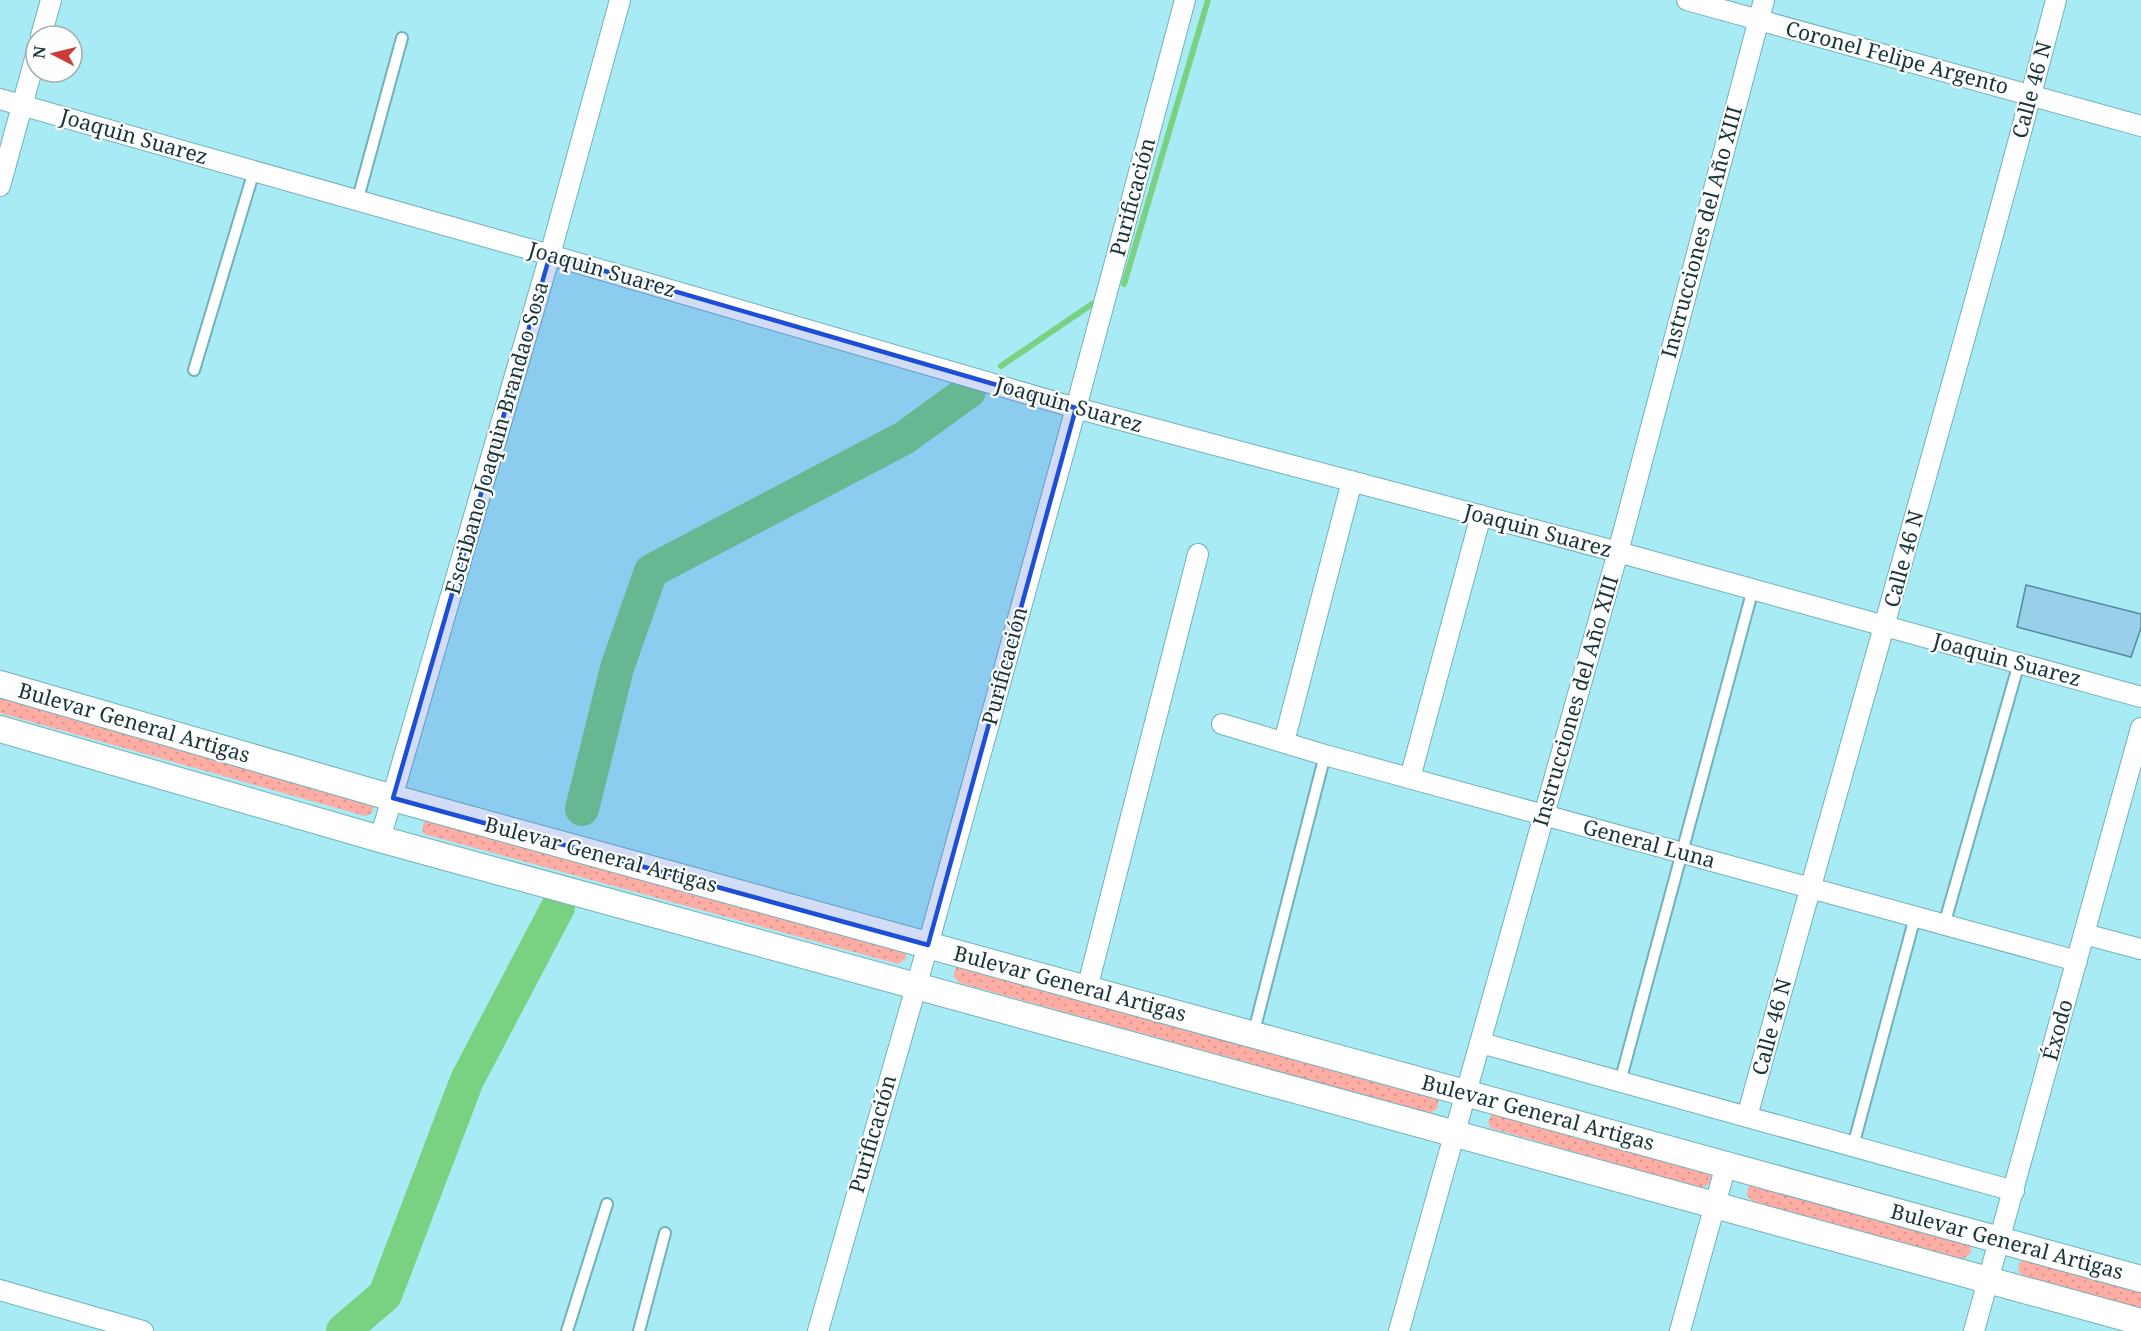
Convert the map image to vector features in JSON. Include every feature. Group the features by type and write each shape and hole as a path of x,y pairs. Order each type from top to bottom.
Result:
{"street":[{"path":"44,24 51,0"},
{"name":"Escribano Joaquin Brandao Sosa","path":"380,839 550,255 620,0"},
{"name":"Purificación","path":"818,1331 928,945 1076,408 1185,0"},
{"name":"Coronel Felipe Argento","path":"1687,0 2141,126"},
{"name":"Instrucciones del Año XIII","path":"1400,1331 1618,552 1764,0"},
{"name":"Calle 46 N","path":"1747,1117 1885,626 2056,0"},
{"path":"0,186 28,84"},
{"name":"Joaquin Suarez","path":"0,99 550,255 1076,408 1618,552 2141,697"},
{"path":"1284,742 1352,481"},
{"path":"1410,778 1481,515"},
{"path":"1088,989 1198,554"},
{"name":"Bulevar General Artigas","path":"0,684 393,798 2141,1279"},
{"name":"General Luna","path":"1222,724 1326,755 2077,962"},
{"name":"Bulevar General Artigas","path":"0,729 380,839 2141,1322"},
{"name":"Éxodo","path":"1974,1331 2001,1241 2141,729"},
{"path":"2084,934 2141,950"},
{"path":"1481,1043 2014,1191"},
{"path":"1680,1331 1726,1165"},
{"path":"0,1290 143,1331"}],"lane":[{"path":"357,201 402,38"},
{"path":"194,370 254,171"},
{"path":"1620,1082 1753,589"},
{"path":"1944,925 2019,663"},
{"path":"1253,1035 1326,755"},
{"path":"1853,1146 1915,917"},
{"path":"567,1331 607,1204"},
{"path":"639,1331 666,1233"}],"highlighted area":[{"path":"550,255 1076,408 928,945 393,798"}],"shaded area":[{"path":"0,695 374,805 372,813 365,816 0,713"},
{"path":"431,817 907,952 905,960 898,964 424,834 422,829 425,820"},
{"path":"964,964 1439,1098 1437,1109 1430,1113 960,983 953,976 956,967"},
{"path":"1499,1113 1706,1171 1711,1176 1709,1184 1700,1188 1491,1128 1488,1122 1492,1114"},
{"path":"1754,1184 1967,1242 1971,1247 1970,1254 1963,1259 1752,1201 1747,1195 1748,1187"},
{"path":"2027,1259 2141,1290 2141,1309 2022,1276 2018,1269 2020,1262"}],"building":[{"path":"2026,585 2141,614 2141,628 2131,657 2017,627"}],"waterway":[{"path":"1124,284 1208,0"},
{"path":"1001,366 1092,304"},
{"path":"582,809 617,668 651,571 904,438 969,391"},
{"path":"343,1331 385,1295 467,1080 558,907"}]}
